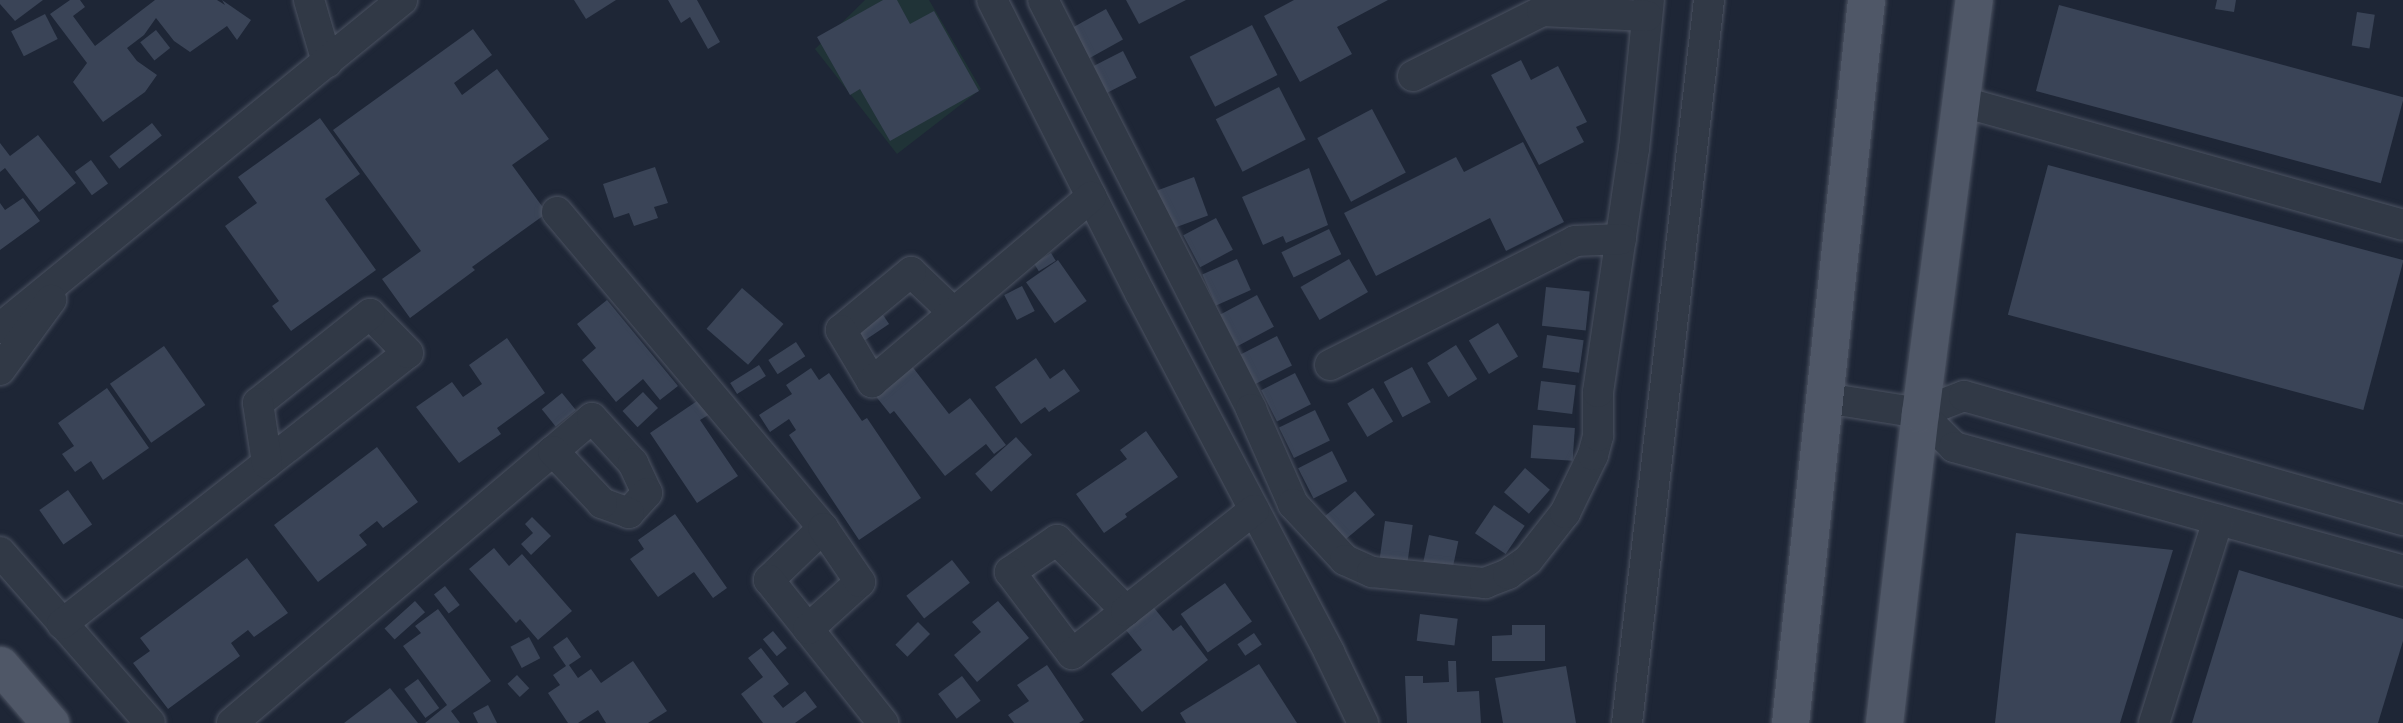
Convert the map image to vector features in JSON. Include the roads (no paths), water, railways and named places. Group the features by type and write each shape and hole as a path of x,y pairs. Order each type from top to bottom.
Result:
{"main road":[{"path":"1790,723 1866,0"},
{"path":"1884,723 1920,413 1963,102 1974,0"},
{"path":"0,665 48,723"}],"street":[{"path":"309,0 327,62"},
{"path":"368,28 382,0"},
{"path":"0,328 402,0"},
{"path":"992,0 1363,723"},
{"path":"1043,0 1251,409 1293,504 1345,560 1372,572 1485,583 1508,574 1528,560 1564,513 1593,455 1598,436 1598,392 1621,239 1648,8 1542,11 1413,76"},
{"path":"1627,723 1709,0"},
{"path":"1963,102 2403,225"},
{"path":"954,313 1091,197"},
{"path":"557,212 823,528 860,582 808,629"},
{"path":"1331,365 1575,241 1621,239"},
{"path":"0,370 74,268"},
{"path":"62,624 408,353 370,314 258,403 267,463"},
{"path":"1825,398 1920,413 1964,396 2403,520"},
{"path":"1920,413 1954,447 2403,570"},
{"path":"232,723 553,451"},
{"path":"1126,611 1254,510"},
{"path":"2154,723 2218,520"},
{"path":"823,528 769,580 883,723"},
{"path":"0,552 150,723"}]}
